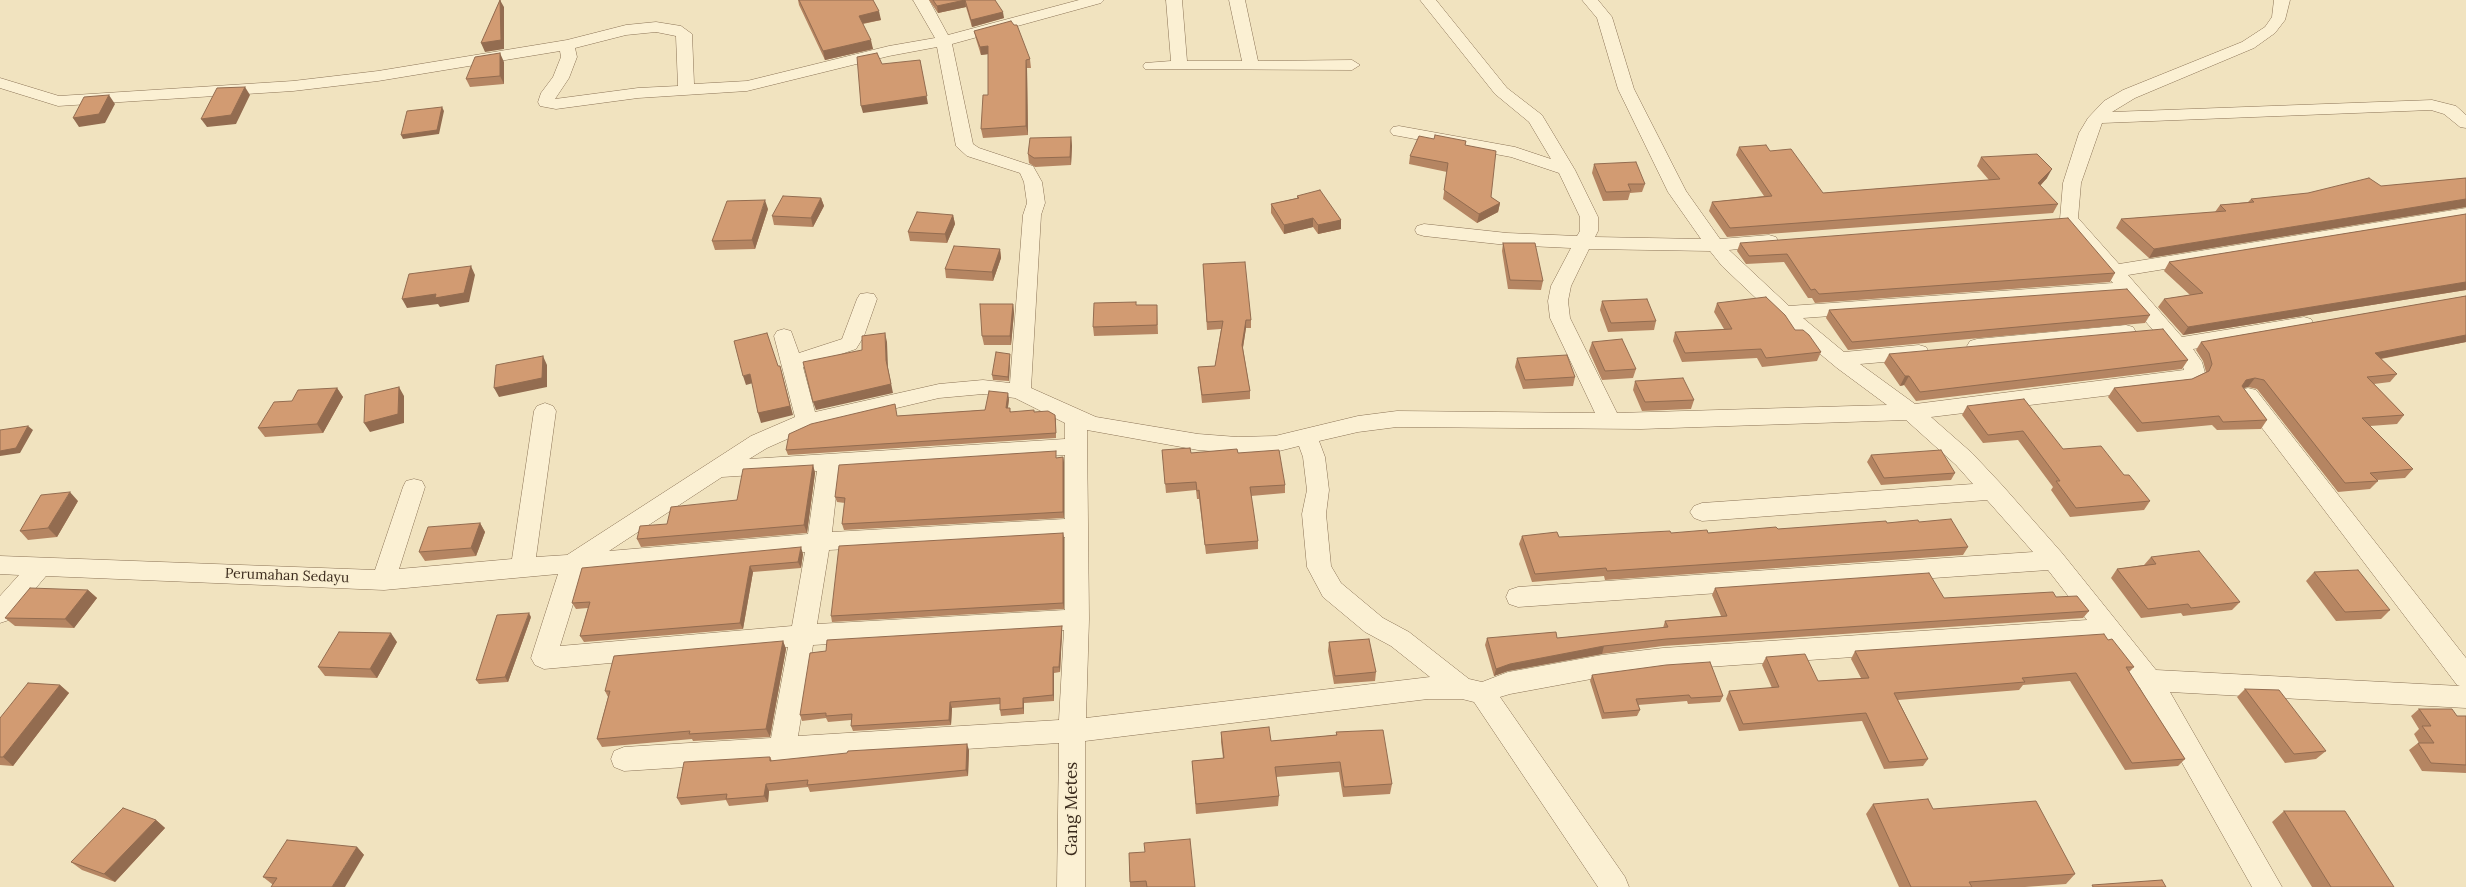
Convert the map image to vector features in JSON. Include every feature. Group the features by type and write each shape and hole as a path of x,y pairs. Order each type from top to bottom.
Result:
{"street":[{"path":"921,0 944,41 957,113 965,146 973,152 1027,170 1033,182 1036,203 1032,215 1020,392"},
{"path":"567,45 569,57 561,78 549,93 546,102 556,104 638,93 747,86 889,51 944,41 1096,0"},
{"path":"1174,0 1177,19 1179,66"},
{"path":"1237,0 1251,64"},
{"path":"1428,0 1501,91 1536,119 1566,170 1589,216 1589,231 1561,286 1558,301 1560,318 1609,419"},
{"path":"1590,0 1604,17 1626,89 1677,192 1715,245 1729,262 1784,313 1839,359 1911,412 1964,459 2054,560 2149,680 2268,887"},
{"path":"1077,619 803,635 544,658 574,562 759,442 807,421 938,391 983,387 1020,392 1076,419 1135,433 1237,445 1275,444 1358,424 1397,419 1717,420 1911,412 2186,379 2195,373 2195,368 2177,345 2128,288 2116,271 2061,220 2088,133 2096,118 2110,105 2130,94 2248,45 2270,30 2280,17 2282,0"},
{"path":"0,83 58,101 293,86 378,76 567,45 626,30 656,27 676,29 684,34 686,91"},
{"path":"1151,66 1251,64 1352,65"},
{"path":"2096,118 2432,105 2450,110 2466,123"},
{"path":"1399,131 1515,152 1566,170"},
{"path":"2116,271 2466,214"},
{"path":"1424,230 1507,239 1583,242 1715,245 1791,239"},
{"path":"1784,313 2128,288"},
{"path":"792,363 849,344 854,336 867,299"},
{"path":"2177,345 2326,320"},
{"path":"1839,359 2163,329"},
{"path":"784,336 807,421"},
{"path":"2248,394 2466,677"},
{"path":"523,568 545,411"},
{"name":"Gang Metes","path":"1071,887 1072,731 1077,619 1076,419"},
{"path":"1307,437 1314,457 1318,490 1314,514 1319,567 1332,590 1374,625 1400,639 1472,690 1615,887"},
{"path":"719,469 1075,446"},
{"path":"782,750 819,542 829,462"},
{"path":"384,580 414,487"},
{"path":"1702,512 1994,491"},
{"name":"Perumahan Sedayu","path":"0,565 384,580 574,562 819,542 1076,526"},
{"path":"1518,597 2054,560"},
{"path":"0,614 40,567"},
{"path":"624,759 1072,731 1428,688 1472,690 1602,666 1647,661 2109,629"},
{"path":"2149,680 2466,696"}],"building":[{"path":"500,0 501,40 481,43"},
{"path":"799,0 873,0 879,11 859,16 871,40 823,51"},
{"path":"933,0 965,0 937,6"},
{"path":"965,0 995,0 1003,12 971,20"},
{"path":"1011,21 1014,25 1017,25 1030,59 1026,60 1026,126 981,129 983,95 988,95 988,46 980,47 974,31"},
{"path":"500,53 500,76 466,79 475,57"},
{"path":"877,53 882,64 920,60 927,96 861,106 857,57"},
{"path":"245,87 231,115 201,119 217,88"},
{"path":"109,95 99,114 73,118 84,97"},
{"path":"442,107 437,130 401,135 407,111"},
{"path":"1435,135 1466,141 1465,145 1496,151 1491,197 1500,203 1479,214 1444,190 1448,163 1410,156 1419,136 1434,139"},
{"path":"1071,137 1070,157 1034,158 1028,154 1030,138"},
{"path":"1766,145 1770,151 1791,149 1823,193 2000,179 1981,157 2037,154 2052,169 2038,183 2058,204 1730,228 1712,202 1772,196 1739,147"},
{"path":"1636,162 1645,184 1628,184 1631,191 1606,192 1594,164"},
{"path":"2369,178 2381,186 2466,178 2466,199 2154,249 2121,219 2226,211 2220,205 2254,202 2251,199 2308,193"},
{"path":"1320,190 1341,220 1318,225 1313,218 1284,225 1271,204 1299,198 1297,196"},
{"path":"783,196 821,198 811,218 772,216"},
{"path":"765,200 752,240 712,241 727,201"},
{"path":"917,212 953,215 945,234 908,232"},
{"path":"2466,214 2466,282 2188,327 2164,299 2203,293 2169,262"},
{"path":"2068,218 2115,273 1819,294 1815,289 1811,290 1787,254 1749,256 1740,243"},
{"path":"1503,243 1535,243 1543,281 1510,280"},
{"path":"954,246 1000,249 992,272 945,269"},
{"path":"1245,262 1251,320 1246,320 1242,345 1250,391 1202,395 1198,367 1215,366 1223,321 1207,322 1203,264"},
{"path":"471,266 464,293 435,298 436,294 402,299 409,274"},
{"path":"2127,289 2150,315 1852,342 1829,310"},
{"path":"2466,296 2466,335 2375,353 2397,374 2367,377 2404,415 2362,418 2413,469 2370,473 2378,481 2345,483 2264,380 2255,378 2246,380 2242,386 2267,420 2223,422 2219,416 2142,423 2114,388 2192,379 2209,371 2212,364 2209,353 2201,342"},
{"path":"1766,297 1785,315 1795,330 1803,330 1809,335 1821,352 1766,358 1761,349 1685,353 1675,332 1732,329 1717,303"},
{"path":"1647,299 1656,321 1611,323 1602,301"},
{"path":"1136,302 1136,305 1157,305 1157,325 1093,327 1094,303"},
{"path":"980,304 1013,304 1010,336 982,336"},
{"path":"2163,329 2188,360 1920,392 1909,376 1905,376 1889,354"},
{"path":"767,333 778,366 780,366 790,406 758,413 750,374 743,376 734,341"},
{"path":"885,333 886,360 891,384 813,402 803,362 862,350 862,336"},
{"path":"1622,339 1636,369 1605,371 1592,342"},
{"path":"996,352 1010,354 1008,377 992,375"},
{"path":"1567,355 1575,377 1525,380 1517,358"},
{"path":"543,356 542,378 494,388 496,365"},
{"path":"1683,378 1694,400 1645,402 1635,381"},
{"path":"399,387 398,414 364,423 365,395"},
{"path":"337,388 317,424 258,428 274,402 292,401 298,390"},
{"path":"989,391 1008,393 1006,408 1010,408 1010,412 1034,410 1034,412 1048,411 1055,415 1056,433 786,450 789,434 811,424 895,404 897,416 985,410"},
{"path":"2024,399 2063,449 2101,446 2124,475 2129,475 2150,501 2076,508 2056,481 2060,481 2023,431 1988,435 1967,406"},
{"path":"28,426 16,448 0,451 0,430"},
{"path":"1190,448 1191,453 1237,449 1238,453 1279,450 1285,485 1250,487 1258,541 1205,545 1199,490 1197,491 1196,482 1165,484 1162,450"},
{"path":"1941,450 1955,473 1884,478 1871,455"},
{"path":"1056,451 1056,458 1063,457 1063,512 842,524 845,498 835,497 839,465"},
{"path":"813,465 804,525 637,539 640,526 667,524 671,507 737,500 743,469"},
{"path":"70,492 48,528 20,531 41,495"},
{"path":"1951,519 1968,547 1607,571 1606,568 1535,574 1522,536 1557,532 1559,537 1670,531 1671,533 1707,530 1708,533 1776,527 1778,529 1886,521 1887,523"},
{"path":"480,523 471,548 419,552 428,527"},
{"path":"1063,533 1063,603 831,616 839,546"},
{"path":"801,547 798,562 750,566 740,623 580,636 590,602 572,603 582,568"},
{"path":"2199,551 2240,602 2191,608 2188,604 2148,609 2117,569 2156,564 2151,557"},
{"path":"2358,570 2390,610 2345,612 2314,572"},
{"path":"1929,573 1944,598 2053,592 2056,597 2077,596 2089,611 1666,639 1604,646 1510,664 1496,669 1487,638 1556,632 1557,638 1668,627 1665,621 1727,616 1715,588"},
{"path":"30,588 88,590 65,619 5,618"},
{"path":"529,613 505,677 476,680 497,615"},
{"path":"1062,626 1059,667 1053,667 1053,695 1023,698 1023,708 1000,710 1000,698 950,702 949,720 851,726 852,714 826,716 826,713 800,715 810,653 826,651 827,640"},
{"path":"339,632 391,633 370,669 318,667"},
{"path":"2104,634 2108,640 2112,639 2134,667 2126,667 2185,759 2132,763 2076,673 2022,678 2025,682 1894,693 1928,759 1889,762 1866,713 1743,724 1729,691 1779,687 1766,657 1805,654 1818,681 1869,678 1855,651"},
{"path":"1369,639 1376,672 1335,676 1329,642"},
{"path":"783,641 766,729 689,734 690,731 597,739 610,691 605,691 614,656"},
{"path":"1710,662 1723,696 1691,698 1689,695 1636,699 1640,710 1604,713 1592,675 1666,665"},
{"path":"28,683 60,685 3,757 0,757 0,718"},
{"path":"2245,689 2279,690 2326,751 2294,754"},
{"path":"2419,709 2452,709 2457,716 2466,716 2466,765 2431,763 2418,743 2434,743 2422,726 2431,726"},
{"path":"1269,727 1271,741 1337,735 1336,732 1383,730 1392,784 1344,787 1340,762 1275,767 1279,796 1196,804 1192,761 1224,758 1221,732"},
{"path":"967,744 966,770 807,785 808,780 766,784 764,796 726,799 727,794 677,798 684,762 768,757 770,757 770,761 847,753 848,751"},
{"path":"1928,799 1933,809 2036,801 2075,874 1969,882 1972,887 1911,887 1873,804"},
{"path":"123,808 156,820 104,874 71,862"},
{"path":"2284,811 2345,811 2394,887 2331,887"},
{"path":"1190,839 1195,887 1147,887 1146,881 1130,882 1129,853 1145,852 1144,843"},
{"path":"287,840 357,847 332,887 271,887 277,878 263,877"},
{"path":"2162,880 2166,887 2093,887 2092,885"}]}
